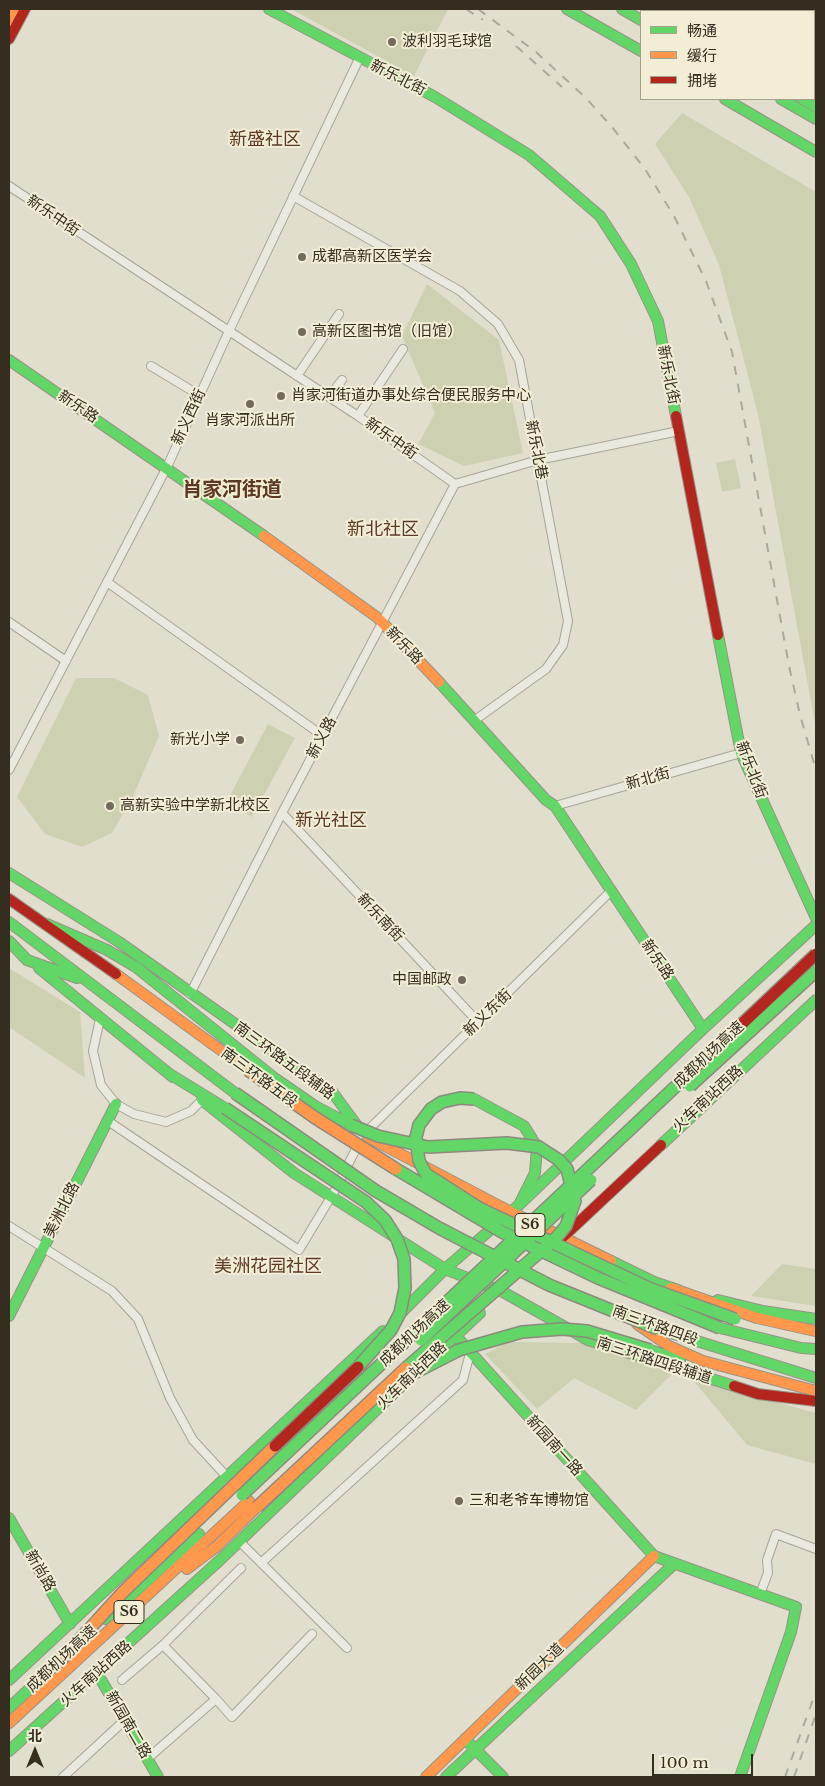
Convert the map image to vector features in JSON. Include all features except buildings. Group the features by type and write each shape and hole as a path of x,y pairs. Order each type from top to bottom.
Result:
{"main road":[{"path":"9,23 17,9"},
{"path":"9,39 25,9"},
{"name":"新乐北街","path":"269,9 360,59 435,97 529,155 600,216 631,264 658,320 741,753 816,918"},
{"path":"567,9 640,50"},
{"path":"622,9 640,19"},
{"path":"652,9 657,10"},
{"path":"727,100 816,152"},
{"path":"783,100 816,119"},
{"path":"804,100 816,107"},
{"name":"新乐路","path":"9,360 166,467 383,623 475,720 546,800 555,806 703,1029"},
{"name":"南三环路五段辅路","path":"9,873 119,942 190,994 333,1093 364,1134 515,1209 563,1237"},
{"name":"南三环路五段","path":"10,899 314,1117 461,1209 519,1240"},
{"name":"南三环路五段","path":"9,922 95,985 235,1093 376,1190 439,1228 500,1260"},
{"path":"47,924 107,950 136,967 273,1077 331,1116 378,1136 428,1147 507,1143 539,1147 551,1153 568,1170 575,1201 566,1226 556,1238 378,1395 216,1547 126,1614"},
{"path":"9,1680 372,1342 445,1269 515,1209 703,1029 816,925"},
{"path":"9,941 27,960 95,985"},
{"path":"9,948 56,980 100,1019 294,1173 445,1269 503,1292"},
{"name":"成都机场高速","path":"9,1708 422,1326 816,954"},
{"name":"成都机场高速","path":"9,1723 816,971"},
{"name":"火车南站西路","path":"10,1750 240,1542 454,1335 563,1237 816,1000"},
{"path":"62,1659 124,1591 372,1353 391,1330 400,1313 405,1288 404,1259 397,1240 385,1220 366,1202 225,1108 168,1073"},
{"path":"515,1209 535,1173 538,1160 537,1148 524,1126 474,1099 460,1098 442,1102 431,1109 419,1125 416,1137 419,1161 426,1174 479,1208 635,1282 735,1319 816,1330"},
{"name":"美洲北路","path":"9,1316 116,1104"},
{"path":"563,1237 671,1288 757,1318 816,1330"},
{"name":"南三环路四段","path":"519,1240 598,1278 720,1328 816,1349"},
{"name":"南三环路四段","path":"500,1260 549,1285 628,1318 655,1332 816,1378"},
{"name":"南三环路四段辅道","path":"503,1292 588,1340 758,1394 816,1400"},
{"path":"378,1395 414,1371 459,1350 522,1332 562,1329 587,1330 732,1377 816,1400"},
{"name":"南三环路四段","path":"758,1337 816,1330"},
{"path":"655,1332 668,1346 703,1361 816,1391"},
{"name":"新园南一路","path":"454,1335 654,1556 796,1607 791,1632 740,1777"},
{"path":"784,1398 816,1406"},
{"name":"新尚路","path":"9,1518 70,1624"},
{"name":"新园大道","path":"426,1777 654,1556"},
{"name":"新园大道","path":"446,1777 674,1564"},
{"name":"新园南二路","path":"97,1673 158,1777"},
{"path":"465,1739 503,1777"}],"street":[{"name":"新义西街","path":"9,770 166,467 229,331 360,59"},
{"name":"新乐中街","path":"9,186 358,416 455,484"},
{"name":"新乐北巷","path":"294,196 460,291 498,324 519,360 568,621 563,645 546,668 475,720"},
{"path":"297,376 339,314"},
{"path":"358,416 404,349"},
{"path":"151,366 199,395"},
{"path":"329,397 342,380"},
{"path":"455,484 538,460 679,431"},
{"name":"新义路","path":"190,994 282,813 455,484"},
{"path":"107,582 323,736"},
{"path":"9,622 66,661"},
{"name":"新北街","path":"555,806 741,753"},
{"name":"新乐南街","path":"282,813 478,1022"},
{"name":"新义东街","path":"108,1121 299,1250 331,1196 364,1134 612,891"},
{"path":"100,1019 94,1051 101,1085 116,1104 134,1114 166,1122 191,1111 202,1100"},
{"path":"9,1226 112,1292 138,1319 170,1398 193,1440 227,1477"},
{"path":"261,1563 463,1380 470,1353"},
{"path":"760,1594 768,1573 767,1560 776,1534 816,1549"},
{"path":"240,1542 347,1648"},
{"path":"122,1680 163,1645 241,1568"},
{"path":"163,1645 232,1717 312,1634"},
{"path":"147,1758 216,1699"},
{"path":"63,1777 125,1720"}],"green space":[{"name":"波利羽毛球馆","path":"291,9 448,9 414,76"},
{"path":"682,113 816,192 816,729 758,414 719,265 689,197 655,144"},
{"path":"427,284 499,340 523,453 464,466 418,444 435,413 402,336"},
{"path":"735,459 741,488 722,492 716,463"},
{"path":"76,678 114,678 148,695 159,736 133,796 112,833 82,847 45,834 17,797"},
{"path":"268,724 295,738 252,817 226,803"},
{"path":"9,968 80,1012 85,1078 9,1027"},
{"path":"782,1264 816,1269 816,1306 751,1296"},
{"path":"508,1342 585,1343 672,1374 636,1410 574,1378 537,1409 485,1354"},
{"path":"692,1379 816,1413 816,1464 747,1445"}],"railway":[{"path":"466,9 483,20"},
{"path":"478,9 536,52 585,97 612,127 645,169 674,216 706,281 732,352 789,666 800,715 816,770"},
{"path":"516,46 562,87"},
{"path":"785,1777 816,1691"},
{"path":"794,1777 816,1714"}],"traffic: fast":[{"path":"269,9 435,97 529,155 600,216 631,264 658,321 676,416"},
{"path":"567,9 640,50"},
{"path":"622,9 640,19"},
{"path":"727,100 816,152"},
{"path":"783,100 816,119"},
{"path":"804,100 816,107"},
{"path":"9,360 264,536"},
{"path":"718,635 741,753 816,918"},
{"path":"439,682 546,800 555,806 703,1029"},
{"path":"9,873 119,942 333,1093 358,1127"},
{"path":"9,922 235,1093"},
{"path":"47,924 107,950 136,967 273,1077 315,1106 351,1125"},
{"path":"399,1315 445,1269 519,1205 703,1029 816,925"},
{"path":"9,941 27,960 77,978"},
{"path":"39,968 173,1077"},
{"path":"690,1086 816,971"},
{"path":"661,1145 816,1000"},
{"path":"242,1495 691,1072"},
{"path":"168,1073 225,1108"},
{"path":"235,1093 376,1191 439,1228 549,1285 658,1329"},
{"path":"474,1099 460,1098 442,1102 431,1109 419,1125 416,1137 419,1161 426,1174 479,1208 651,1289 735,1319"},
{"path":"474,1099 524,1126 537,1147 535,1173 519,1205"},
{"path":"202,1100 294,1173 445,1269 503,1292 588,1340 734,1386"},
{"path":"9,1316 116,1104"},
{"path":"225,1108 366,1202 385,1220 397,1239 404,1259 405,1288 400,1313 391,1330 358,1367"},
{"path":"351,1125 378,1136 428,1147 507,1143 539,1147 559,1160 567,1169 575,1201 566,1226 556,1238 406,1368"},
{"path":"396,1169 502,1232 598,1278 720,1328"},
{"path":"421,1340 591,1180"},
{"path":"611,1261 654,1282 678,1290"},
{"path":"718,1300 763,1311 816,1319"},
{"path":"425,1364 480,1313"},
{"path":"720,1328 801,1348 816,1349"},
{"path":"406,1377 459,1350 522,1332 562,1329 587,1331 650,1350"},
{"path":"658,1329 816,1378"},
{"path":"9,1680 383,1331"},
{"path":"455,1335 654,1556 796,1607 791,1632 740,1777"},
{"path":"650,1350 680,1360"},
{"path":"9,1751 220,1560 414,1374"},
{"path":"9,1518 70,1624"},
{"path":"105,1619 199,1534"},
{"path":"446,1777 674,1564"},
{"path":"9,1708 69,1652"},
{"path":"97,1673 158,1777"},
{"path":"465,1739 503,1777"}],"traffic: slow":[{"path":"9,23 17,9"},
{"path":"264,536 378,618 439,682"},
{"path":"116,974 248,1070"},
{"path":"248,1070 314,1117 396,1169"},
{"path":"368,1137 511,1212 611,1261"},
{"path":"671,1288 757,1318 815,1331"},
{"path":"637,1324 669,1346 703,1361 816,1391"},
{"path":"257,1507 406,1368"},
{"path":"62,1659 124,1591 275,1446"},
{"path":"9,1723 249,1501"},
{"path":"187,1569 216,1547 257,1507"},
{"path":"426,1777 654,1556"}],"traffic: jam":[{"path":"9,39 25,9"},
{"path":"676,416 718,635"},
{"path":"9,899 116,974"},
{"path":"691,1072 816,954"},
{"path":"563,1237 661,1145"},
{"path":"275,1446 358,1367"},
{"path":"734,1386 758,1394 816,1401"}],"place":[{"name":"波利羽毛球馆","path":"392,42"},
{"name":"成都高新区医学会","path":"302,257"},
{"name":"高新区图书馆（旧馆）","path":"302,332"},
{"name":"肖家河街道办事处综合便民服务中心","path":"281,396"},
{"name":"肖家河派出所","path":"250,404"},
{"name":"新光小学","path":"240,740"},
{"name":"高新实验中学新北校区","path":"110,806"},
{"name":"中国邮政","path":"462,980"},
{"name":"三和老爷车博物馆","path":"459,1501"}],"district":[{"name":"新盛社区","path":"265,140"},
{"name":"肖家河街道","path":"232,490"},
{"name":"新北社区","path":"383,530"},
{"name":"新光社区","path":"331,821"},
{"name":"美洲花园社区","path":"268,1267"}]}
